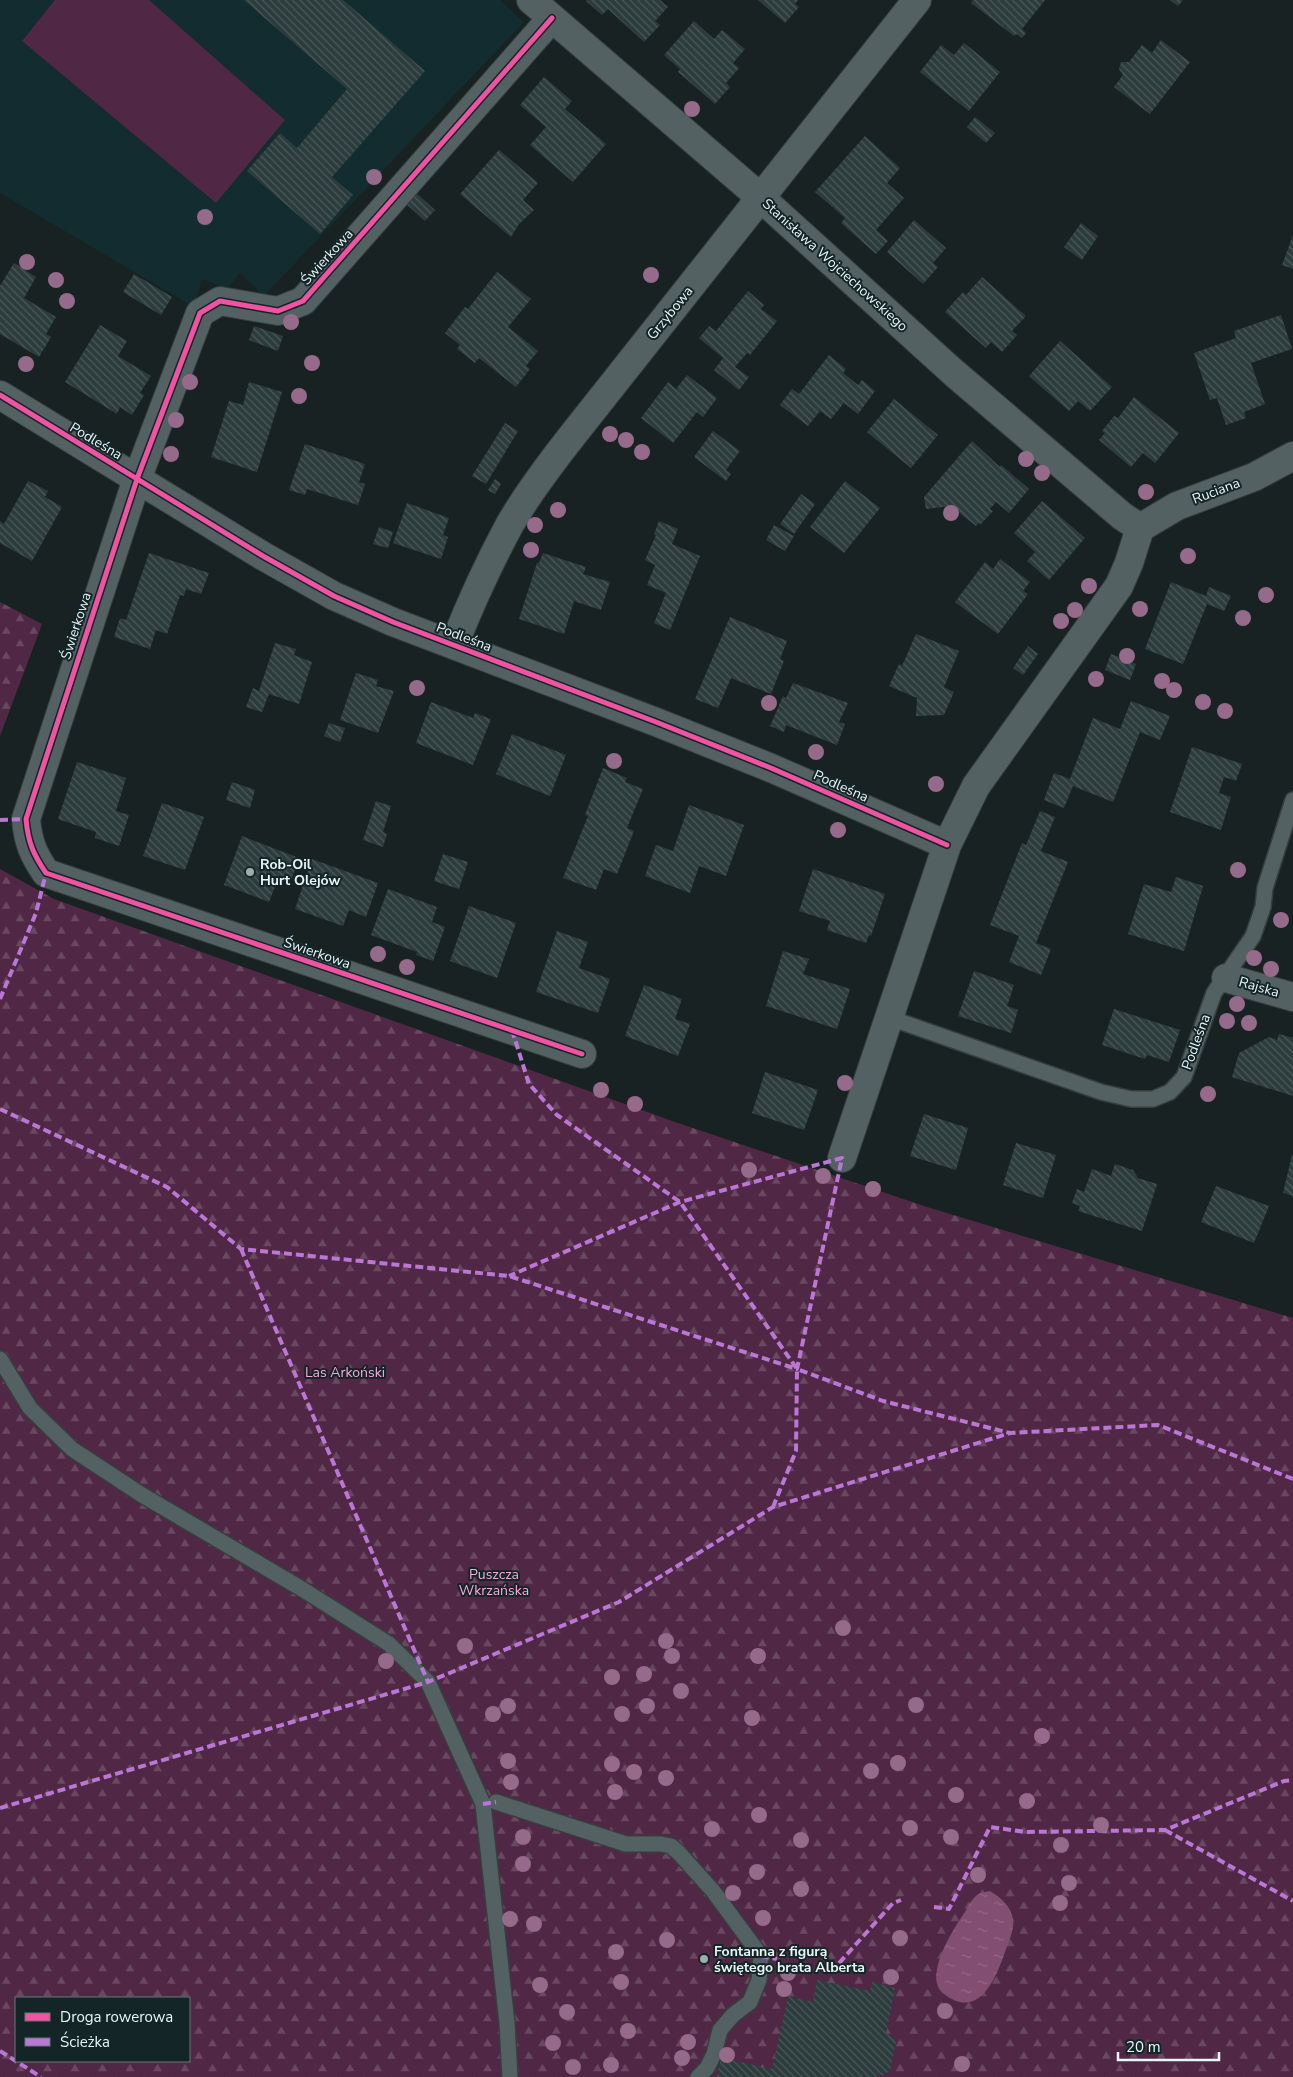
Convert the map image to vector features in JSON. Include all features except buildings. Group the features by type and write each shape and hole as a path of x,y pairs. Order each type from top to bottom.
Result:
{"street":[{"name":"Stanisława Wojciechowskiego","path":"531,0 761,198 954,373 1122,516 1140,528"},
{"name":"Grzybowa","path":"454,645 468,608 511,523 541,476 917,0"},
{"name":"Świerkowa","path":"552,18 303,301 278,310 220,301 200,313 137,479 26,819 27,837 34,856 46,873 582,1054"},
{"name":"Podleśna","path":"0,396 263,556 334,596 393,622 771,768 948,845"},
{"name":"Ruciana","path":"1140,528 1177,506 1254,477 1293,456"},
{"path":"842,1158 948,845 976,786 1119,586 1129,563 1140,528"},
{"name":"Rajska","path":"1226,978 1293,997"}],"lane":[{"name":"Podleśna","path":"890,1018 1101,1092 1131,1099 1153,1099 1170,1092 1184,1077 1214,993 1253,936 1263,907 1265,888 1293,800"},
{"path":"0,1360 30,1408 72,1449 142,1495 302,1589 389,1644 428,1682 483,1804 507,2023 510,2077"},
{"path":"496,1802 626,1844 661,1844 670,1846 679,1852 713,1891 761,1956 759,1980 750,2002 733,2015 720,2030 714,2054 708,2068 698,2077"}],"shaded area":[{"path":"0,0 500,0 524,22 264,296 240,273 227,289 202,279 194,307 0,193"}],"green space":[{"path":"55,0 149,0 285,120 216,203 22,41"},
{"path":"0,602 42,624 0,736"},
{"name":"Puszcza Wkrzańska","path":"0,869 54,899 675,1122 927,1207 1293,1318 1293,2077 0,2077"}],"water":[{"path":"990,1891 1001,1899 1012,1914 1013,1927 1011,1936 997,1973 984,1993 976,1999 967,2002 956,2001 944,1994 938,1986 936,1976 938,1965 948,1940 971,1902 979,1894"}],"marked path":[{"path":"0,820 26,819"},
{"path":"0,999 36,913 46,873"},
{"path":"512,1030 529,1084 557,1115 680,1202 797,1369 883,1401 1010,1433"},
{"path":"0,1109 167,1187 241,1249 509,1276 797,1369 842,1158 680,1202 509,1276"},
{"path":"241,1249 428,1682"},
{"path":"773,1507 796,1451 797,1369"},
{"path":"0,1808 428,1682 619,1602 773,1507 1010,1433 1158,1425 1293,1479"},
{"path":"934,1907 949,1909 990,1827 1026,1832 1165,1830 1284,1781 1293,1780"},
{"path":"483,1804 496,1802"},
{"path":"1165,1830 1293,1901"},
{"path":"819,1968 832,1971 893,1903 901,1900"},
{"path":"761,1956 777,1959"},
{"path":"0,2051 15,2061"},
{"path":"17,2062 41,2077"}],"cycle path":[{"path":"552,18 303,301 278,311 220,301 200,313 137,479 26,819 32,848 46,873 582,1054"},
{"path":"0,395 263,556 334,596 393,622 771,768 947,845"}],"place":[{"name":"Rob-Oil Hurt Olejów","path":"250,872"},
{"name":"Fontanna z figurą świętego brata Alberta","path":"704,1959"}],"park label":[{"name":"Las Arkoński","path":"345,1372"}]}
